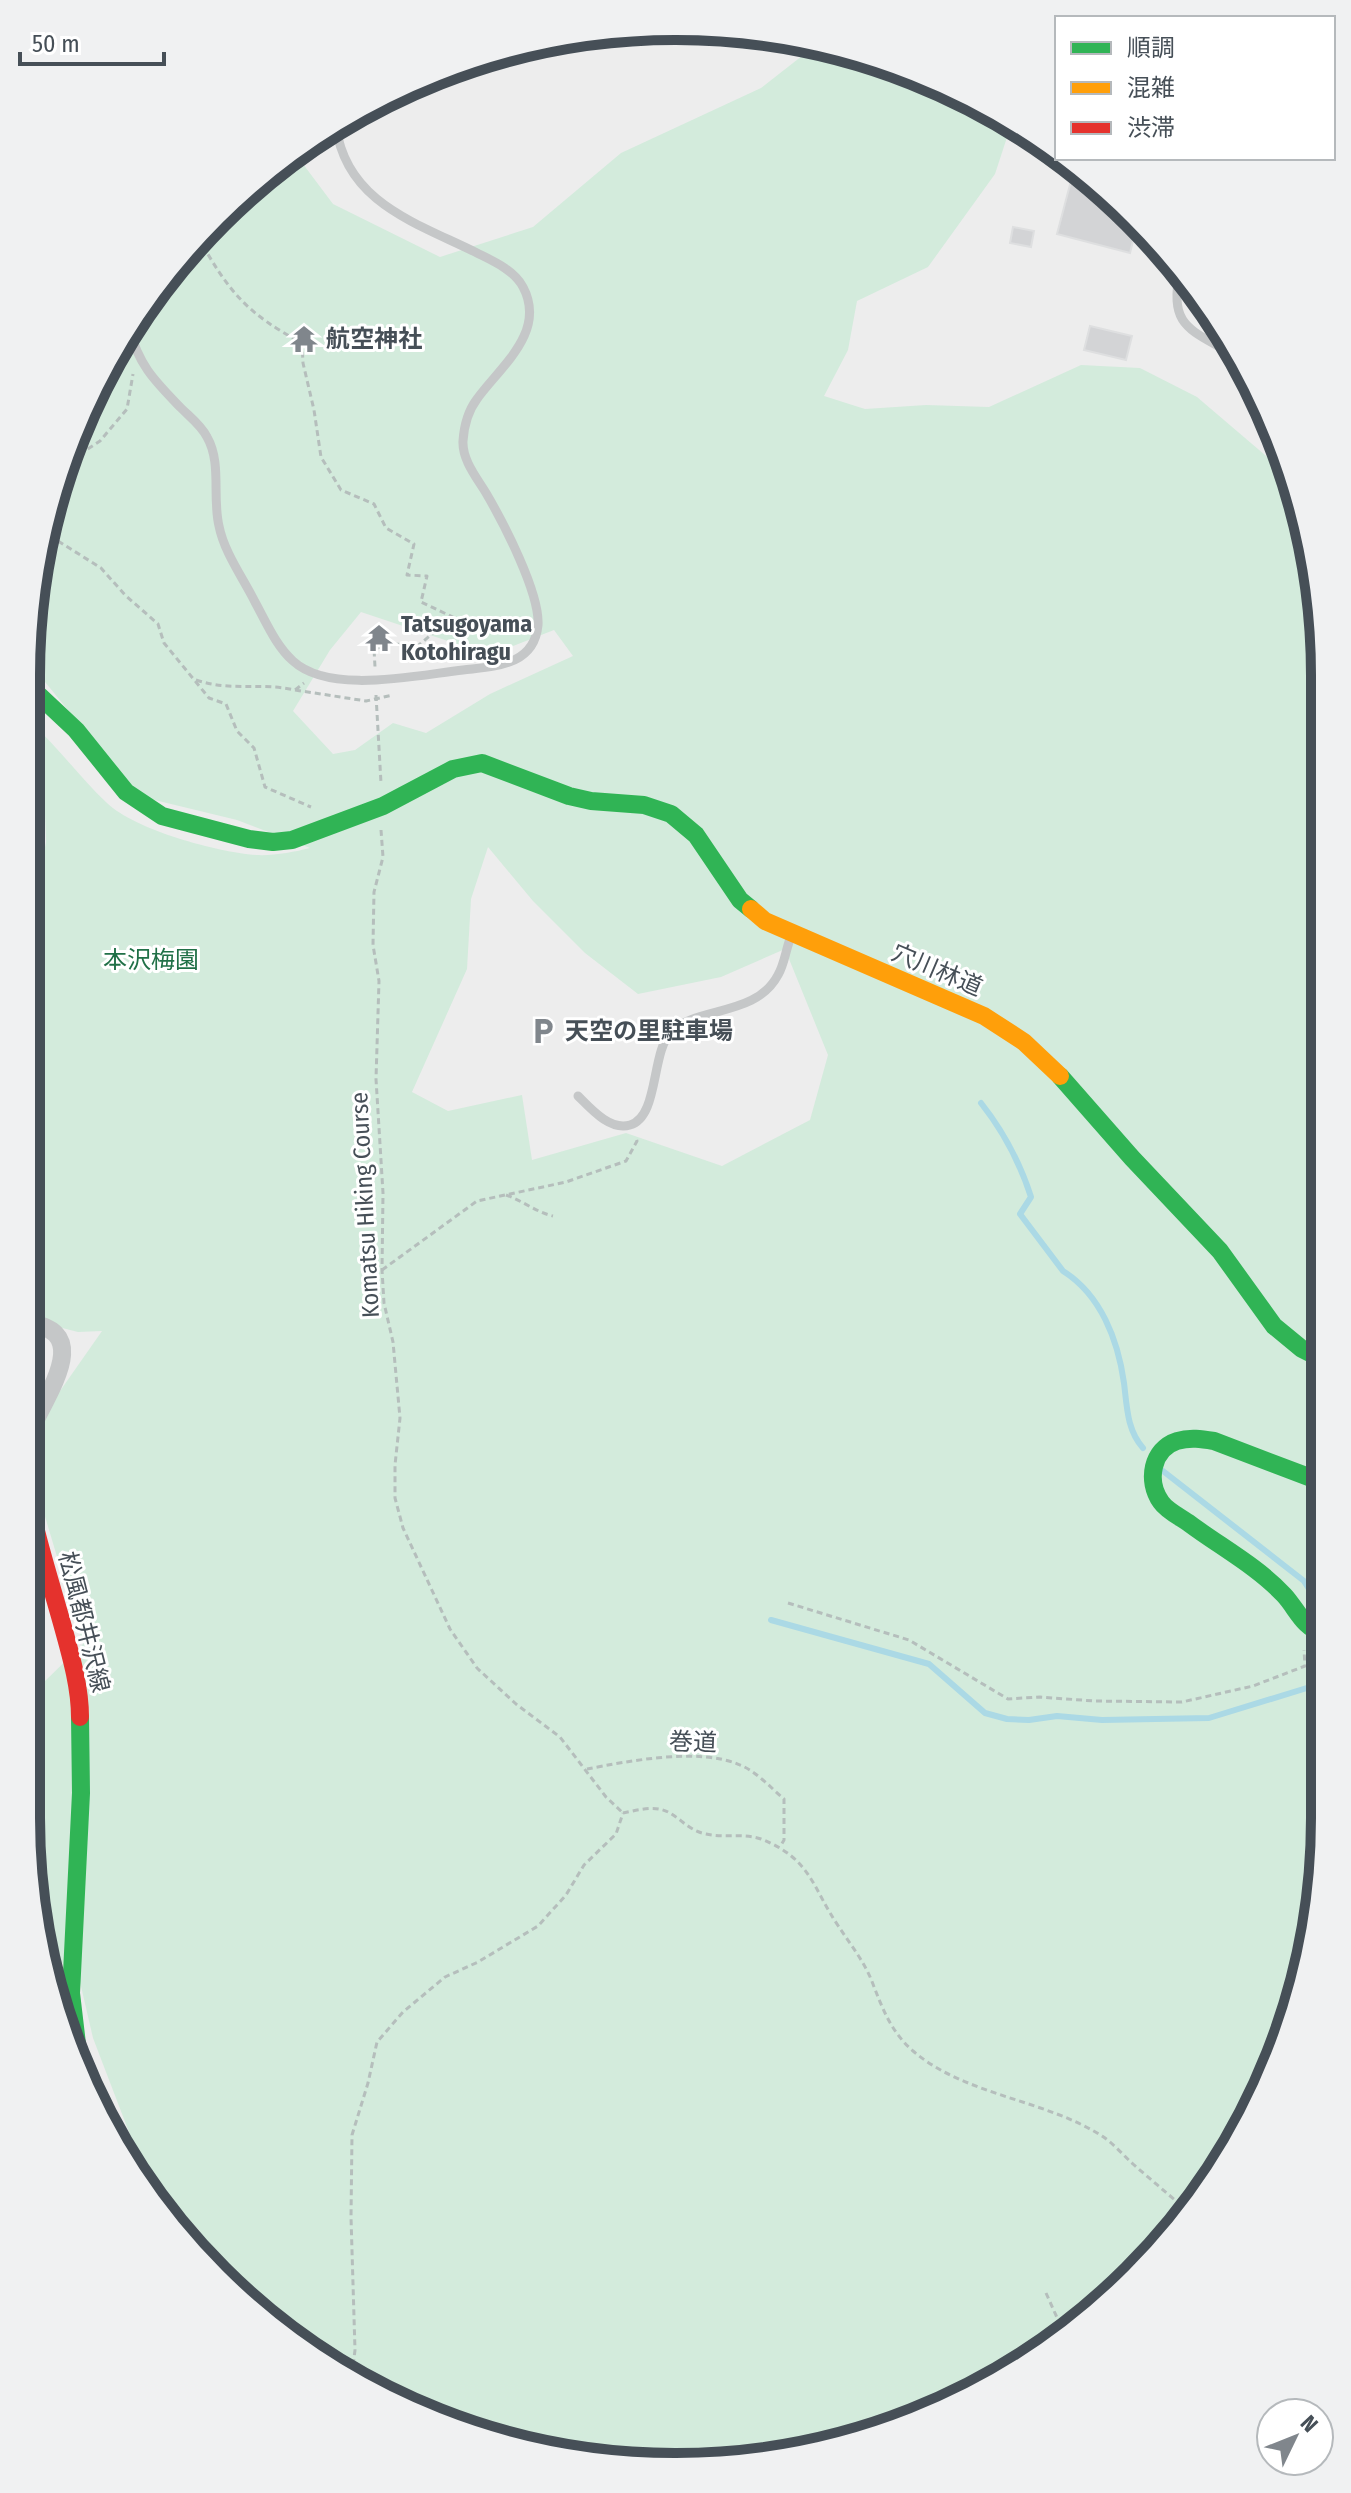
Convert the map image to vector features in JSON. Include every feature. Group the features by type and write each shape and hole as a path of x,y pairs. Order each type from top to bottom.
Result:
{"street":[{"path":"40,696 76,730 126,792 162,816 249,839 273,842 292,840 383,806"},
{"name":"穴川林道","path":"383,806 453,769 482,763 569,796 644,805 671,814 706,848 740,900 765,921 984,1016 1019,1037 1063,1077 1120,1145 1222,1253 1271,1325 1302,1351 1311,1355"},
{"path":"40,1324 55,1332 61,1343 63,1359 40,1411"},
{"path":"1311,1478 1214,1441 1196,1438 1179,1440 1166,1446 1153,1467 1152,1480 1161,1503 1262,1576 1285,1596 1311,1628"},
{"name":"松風都井沢線","path":"40,1545 80,1703 81,1793 71,1993 75,2024"}],"lane":[{"path":"133,344 148,374 208,438 215,464 217,515 225,545 273,635 291,660 331,679 375,679 508,664 530,650 538,625 530,583 462,446 466,420 475,400 523,343 529,322 523,287 510,272 493,261 391,212 368,193 350,168 337,138"},
{"path":"1177,285 1178,311 1187,328 1219,347"},
{"path":"578,1096 602,1119 631,1125 640,1120 647,1107 660,1053 668,1034 681,1024 737,1007 767,988 778,975 792,934"}],"path":[{"path":"205,249 220,277 251,313 302,343 321,457 341,490 374,504 386,528 414,544 407,575 427,576 421,602 461,621 439,628 419,645 392,644 374,649"},
{"path":"80,454 100,441 127,409 136,354"},
{"path":"58,541 101,568 125,595 158,624 164,643 209,698 226,704 237,731 254,748 265,787 308,804 331,827"},
{"path":"196,680 213,686 275,686 295,690 306,681 320,676"},
{"name":"Komatsu Hiking Course","path":"378,743 383,857 374,892 373,928 379,981 376,1079 383,1193 384,1303 393,1342 400,1418 395,1498 403,1528 450,1629 477,1668 516,1704 560,1737 606,1797 623,1813"},
{"path":"382,1270 477,1201 566,1182 626,1161 637,1141 631,1125"},
{"path":"502,1194 523,1202 539,1213 553,1216"},
{"path":"788,1603 909,1640 1008,1699 1040,1697 1182,1702 1253,1686 1305,1666 1304,1651"},
{"name":"巻道","path":"587,1769 671,1757 718,1759 742,1765 784,1799 784,1840 780,1848"},
{"path":"353,2365 352,2135 377,2042 403,2012 445,1977 478,1962 538,1926 566,1895 584,1865 616,1834 623,1813 659,1809 675,1816 689,1829 704,1834 757,1838 799,1861 864,1965 879,2005 894,2032 915,2052 975,2085 1102,2136 1180,2204"},
{"path":"1046,2293 1060,2324"}],"green space":[{"name":"本沢梅園","path":"805,53 919,88 1008,134 995,174 928,267 857,301 848,350 824,396 865,409 926,405 989,407 1081,365 1140,368 1197,397 1274,463 1299,552 1310,634 1311,1818 1306,1900 1299,1941 1277,2022 1245,2099 1204,2171 1153,2237 1125,2267 1062,2322 993,2368 919,2405 799,2441 717,2452 634,2452 593,2448 552,2441 471,2419 432,2405 358,2368 322,2346 256,2295 213,2253 199,2230 162,2192 139,2157 93,2038 80,1982 56,1956 41,1859 40,1708 44,1682 83,1644 44,1513 40,1484 40,1428 53,1401 102,1331 78,1332 40,1322 40,875 46,842 45,814 40,803 40,731 107,803 156,831 199,844 256,855 310,848 237,820 138,796 40,676 45,593 52,552 74,471 88,432 125,358 171,289 226,226 301,162 333,204 440,257 533,227 621,153 761,88","holes":["361,612 490,655 554,630 573,656 490,694 426,733 393,723 355,750 333,754 293,711 330,650","488,847 533,901 585,953 638,994 721,977 785,949 828,1055 810,1120 722,1166 626,1133 532,1160 522,1095 448,1111 412,1092 467,969 471,899"]}],"building":[{"path":"1072,179 1134,236 1130,253 1057,234"},
{"path":"1013,227 1034,231 1031,247 1010,243"},
{"path":"1090,326 1132,336 1126,360 1084,350"}],"waterway":[{"path":"981,1103 1004,1137 1027,1184 1031,1197 1020,1214 1063,1271 1088,1293 1106,1320 1121,1367 1131,1426 1143,1448"},
{"path":"1163,1471 1304,1581 1311,1592"},
{"path":"771,1620 929,1664 985,1713 1007,1719 1057,1716 1102,1720 1209,1718 1311,1687"}],"traffic: fast":[{"path":"40,696 76,730 126,792 162,816 249,839 273,842 292,840 383,806 453,769 482,763 569,796 644,805 671,814 696,835 740,900 751,909"},
{"path":"1060,1076 1220,1251 1274,1326 1311,1354"},
{"path":"1311,1478 1214,1441 1196,1439 1177,1441 1162,1451 1153,1476 1156,1494 1167,1508 1263,1575 1311,1627"},
{"path":"75,2024 71,1993 81,1793 80,1717"}],"traffic: slow":[{"path":"751,909 765,921 984,1016 1024,1042 1060,1076"}],"traffic: jam":[{"path":"40,1545 72,1660 80,1717"}],"place":[{"name":"航空神社","path":"304,339"},
{"name":"Tatsugoyama Kotohiragu","path":"379,638"},
{"name":"天空の里駐車場","path":"543,1031"}]}
